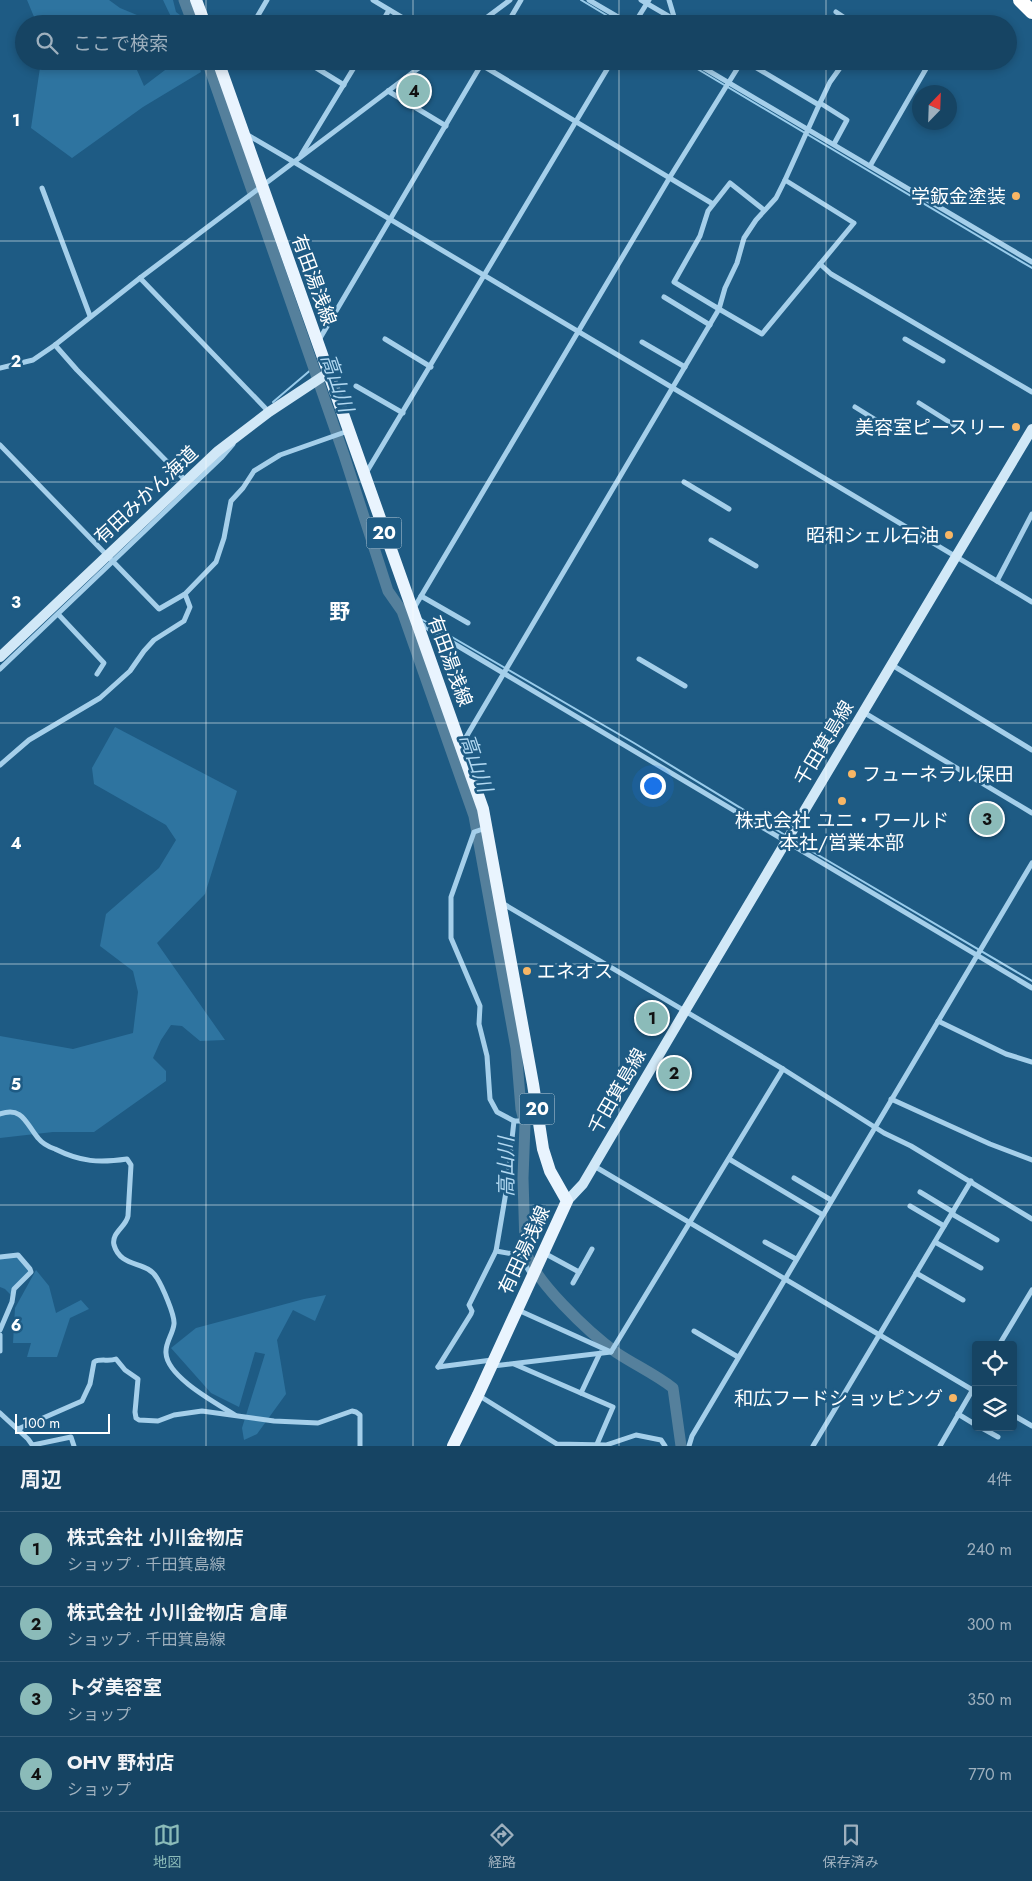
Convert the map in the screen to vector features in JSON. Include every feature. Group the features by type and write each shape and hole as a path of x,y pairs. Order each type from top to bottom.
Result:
{"highway":[{"path":"1020,0 1032,12"}],"main road":[{"path":"196,0 202,15"},
{"name":"有田湯浅線","path":"225,70 259,189 317,344 325,375 348,431 480,801 487,828 500,901 533,1121 545,1156 567,1201 478,1396 453,1446"},
{"name":"有田みかん海道","path":"0,657 110,559 189,484 218,451 269,412 325,375"},
{"name":"千田箕島線","path":"567,1201 580,1189 594,1166 1032,429"}],"street":[{"path":"258,15 267,0"},
{"path":"373,0 398,15"},
{"path":"490,15 510,0"},
{"path":"512,15 521,0"},
{"path":"589,0 615,15"},
{"path":"641,0 648,2 668,15"},
{"path":"669,0 674,15"},
{"path":"640,15 648,2"},
{"path":"386,15 389,10"},
{"path":"836,12 840,15"},
{"path":"319,70 344,85"},
{"path":"297,160 353,70"},
{"path":"0,368 33,360 55,345 90,316 416,70"},
{"path":"317,344 479,70"},
{"path":"493,70 714,204"},
{"path":"364,476 607,70"},
{"path":"707,70 1032,262"},
{"path":"737,70 670,178 421,596 414,616 503,673 789,838 1032,988"},
{"path":"759,70 847,120 834,144"},
{"path":"460,747 719,309 725,288 737,263 744,238 764,210 776,198 830,82 839,70"},
{"path":"870,166 925,70"},
{"path":"388,91 446,126"},
{"path":"244,133 297,160 484,276 1032,602"},
{"path":"764,210 730,183 708,211 700,236 674,282 762,334 854,223 785,180"},
{"path":"42,188 90,316"},
{"path":"820,264 831,274 1032,392"},
{"path":"140,278 269,412"},
{"path":"664,297 710,325"},
{"path":"906,338 943,361"},
{"path":"386,340 431,366"},
{"path":"642,342 685,367"},
{"path":"55,345 77,370 189,484"},
{"path":"356,386 403,413"},
{"path":"919,404 962,430"},
{"path":"855,407 878,422 897,430"},
{"path":"0,445 160,609 185,594 216,562 224,538 231,501 243,488 254,471 280,455 348,431"},
{"path":"684,482 729,509"},
{"path":"997,581 1032,514"},
{"path":"711,540 756,566"},
{"path":"0,669 58,614 110,559"},
{"path":"0,765 29,740 100,698 130,671 154,640 184,621 190,607 185,594"},
{"path":"421,596 468,622"},
{"path":"58,614 104,663 97,674"},
{"path":"640,659 684,686"},
{"path":"892,665 1032,750"},
{"path":"863,712 1032,813"},
{"path":"487,828 474,832 453,890 450,902 450,938 480,1006 479,1024 487,1056 490,1099 497,1112 517,1121 533,1121"},
{"path":"689,1446 692,1436 738,1357 1032,863"},
{"path":"500,901 783,1069 876,1126 884,1133 912,1146 1032,1218"},
{"path":"938,1021 1006,1054 1032,1062"},
{"path":"517,1121 496,1251 468,1305 472,1311 471,1314 438,1367 492,1363 514,1364 601,1351 611,1352 783,1069"},
{"path":"891,1099 990,1144 1032,1160"},
{"path":"0,1114 12,1111 24,1117 40,1140 54,1149 79,1159 101,1162 127,1159 131,1165 128,1216 127,1223 116,1232 114,1240 118,1254 122,1259 152,1270 157,1278 174,1321 166,1347 166,1355 169,1362 186,1384 235,1414"},
{"path":"728,1159 823,1215"},
{"path":"594,1166 972,1390"},
{"path":"794,1178 832,1200"},
{"path":"813,1446 971,1181"},
{"path":"920,1192 997,1240"},
{"path":"910,1206 944,1226"},
{"path":"765,1242 796,1260"},
{"path":"935,1242 981,1268"},
{"path":"573,1283 592,1249"},
{"path":"496,1251 519,1255 534,1272"},
{"path":"543,1252 579,1272"},
{"path":"0,1257 18,1255 30,1269 30,1272 14,1289 12,1302 0,1330"},
{"path":"916,1273 963,1300"},
{"path":"1001,1341 1032,1290"},
{"path":"517,1310 601,1351"},
{"path":"694,1331 738,1357"},
{"path":"0,1335 0,1351"},
{"path":"581,1393 601,1351"},
{"path":"18,1429 82,1401 90,1384 94,1362 97,1360 111,1361 116,1359 125,1370 138,1379 135,1412 137,1420 158,1421 174,1415 202,1411 235,1414 263,1420 318,1423 356,1412 360,1414 360,1446"},
{"path":"514,1364 613,1407 597,1444"},
{"path":"940,1446 972,1394"},
{"path":"478,1396 556,1445 606,1445 636,1435 661,1440 665,1446"},
{"path":"0,1413 33,1446 71,1437 74,1446"},
{"path":"958,1414 972,1423"},
{"path":"1017,1417 1032,1426"},
{"path":"987,1431 998,1437"}],"shaded area":[{"path":"27,0 109,0 120,8 137,15 33,15"},
{"path":"163,0 173,0 176,12 180,15 170,15"},
{"path":"40,70 137,70 144,86 165,70 200,70 201,72 143,107 72,158 31,128"},
{"path":"115,727 237,791 205,894 157,943 225,1040 200,1041 182,1026 171,1025 161,1040 153,1058 166,1071 166,1081 94,1132 53,1132 0,1138 0,1036 73,1049 133,1033 138,992 133,971 100,946 106,914 159,868 176,840 166,825 94,784 92,768"},
{"path":"18,1256 30,1271 11,1295 0,1287 0,1258"},
{"path":"36,1270 49,1286 56,1313 81,1300 89,1309 70,1318 57,1357 27,1357 31,1343 13,1343 15,1308"},
{"path":"326,1295 315,1321 293,1310 277,1340 286,1394 257,1434 244,1440 242,1428 265,1354 255,1352 239,1407 211,1393 171,1348 196,1328 304,1299"}],"waterway":[{"name":"高山川","path":"184,0 190,15"},
{"path":"581,0 606,15"},
{"name":"高山川","path":"210,70 344,455 388,591 402,611 474,816 516,1048 521,1109 525,1124 523,1178 525,1246 529,1259 549,1289 593,1333 617,1353 673,1388 681,1446"},
{"path":"699,70 1032,268"},
{"path":"273,402 313,368"},
{"name":"高山川","path":"402,611 407,613"},
{"path":"421,619 634,743 785,835"},
{"path":"791,839 1032,981"}],"place":[{"name":"OHV 野村店","path":"414,91"},
{"name":"学鈑金塗装","path":"1016,196"},
{"name":"美容室ピースリー","path":"1016,427"},
{"name":"昭和シェル石油","path":"949,535"},
{"name":"フューネラル保田","path":"852,774"},
{"name":"株式会社 ユニ・ワールド 本社/営業本部","path":"842,801"},
{"name":"トダ美容室","path":"987,819"},
{"name":"エネオス","path":"527,971"},
{"name":"株式会社 小川金物店","path":"652,1018"},
{"name":"株式会社 小川金物店 倉庫","path":"674,1073"},
{"name":"和広フードショッピング","path":"953,1398"}],"district":[{"name":"野","path":"340,612"}]}
